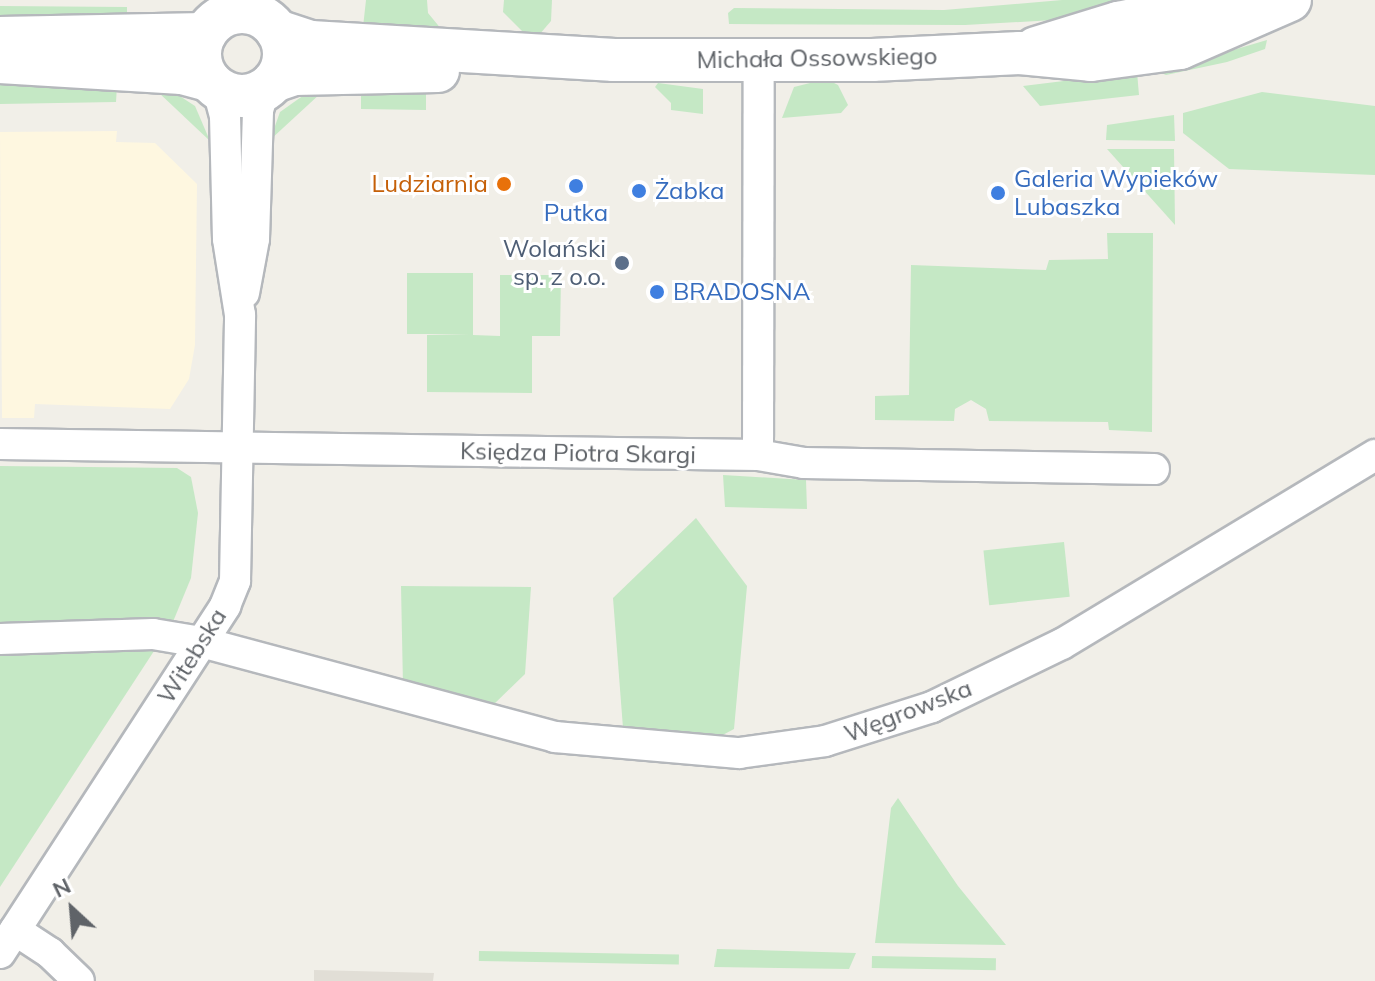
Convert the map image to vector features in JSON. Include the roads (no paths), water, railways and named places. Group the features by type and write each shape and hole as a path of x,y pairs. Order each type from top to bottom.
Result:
{"street":[{"name":"Michała Ossowskiego","path":"1020,53 1118,23 1229,0"},
{"name":"Michała Ossowskiego","path":"256,14 311,42 353,41 614,60 759,57 872,60 1020,53 1091,60 1166,52 1290,0"},
{"path":"0,38 205,34 226,15 256,14 283,62 269,85 236,96 214,84 182,73 0,62"},
{"path":"205,34 202,66 214,84"},
{"path":"758,455 759,57"},
{"name":"Michała Ossowskiego","path":"269,85 294,74 578,68 614,60"},
{"name":"Witebska","path":"5,943 225,606 239,565 240,315 228,239 225,116 214,84"},
{"name":"Witebska","path":"240,315 254,239 258,110 269,85"},
{"name":"Księdza Piotra Skargi","path":"0,444 241,450 758,455 804,463 1154,469"},
{"name":"Węgrowska","path":"0,639 153,634 201,642 555,737 739,753 825,741 932,707 1062,644 1375,455"},
{"path":"5,943 50,953 79,981"}],"place":[{"name":"Ludziarnia","path":"504,184"},
{"name":"Putka","path":"576,186"},
{"name":"Żabka","path":"639,191"},
{"name":"Galeria Wypieków Lubaszka","path":"998,193"},
{"name":"Wolański sp. z o.o.","path":"622,263"},
{"name":"BRADOSNA","path":"657,292"}]}
